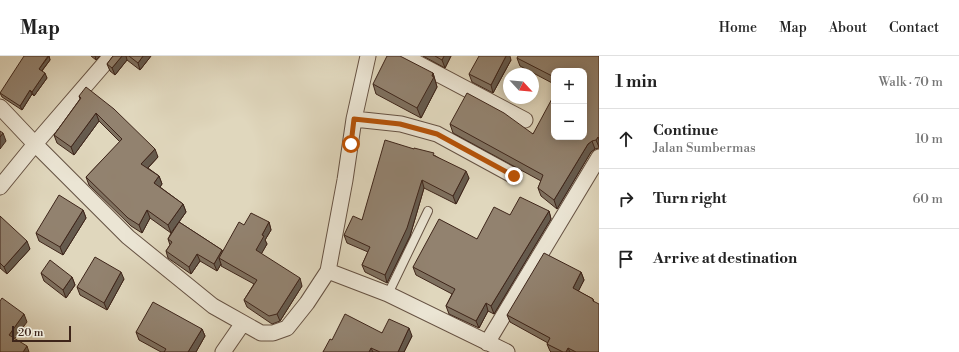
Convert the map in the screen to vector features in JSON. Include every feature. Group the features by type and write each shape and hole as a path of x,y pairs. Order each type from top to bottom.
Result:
{"street":[{"path":"0,187 111,56"},
{"path":"0,106 35,144 128,237 213,306 261,333 273,333 288,328 328,271 345,180 354,119 368,56"},
{"path":"404,56 525,120"},
{"path":"354,119 400,124 437,134 514,176"},
{"path":"487,343 599,157"},
{"path":"328,271 388,294 507,352"},
{"path":"223,352 243,323"}],"lane":[{"path":"388,294 428,211"}],"building":[{"path":"24,56 48,56 39,69 45,73 32,92 30,90 20,106 0,93"},
{"path":"113,56 122,56 112,68 107,64"},
{"path":"129,56 143,56 138,63"},
{"path":"387,56 400,56 433,73 432,76 434,77 417,108 373,84"},
{"path":"435,56 444,56 442,60"},
{"path":"479,56 506,56 491,85 469,74"},
{"path":"518,56 599,56 599,138 598,137 596,140 588,144 554,200 538,188 543,175 450,124 467,93 504,113 533,134 551,101 551,140 587,140 587,68 551,68 551,75 517,58"},
{"path":"86,87 114,109 155,149 141,164 159,176 154,183 183,204 168,225 147,210 139,225 128,218 86,177 122,139 96,113 71,147 54,135 81,98 79,96"},
{"path":"385,140 414,149 434,153 433,155 466,171 453,196 422,180 407,228 385,275 362,265 370,247 344,235 353,216 362,220"},
{"path":"59,195 83,210 60,247 36,233"},
{"path":"520,197 549,211 491,306 486,303 476,321 446,306 455,289 413,267 439,219 477,239 494,207 510,215"},
{"path":"251,213 269,222 262,235 264,236 256,250 300,278 277,314 269,316 244,300 257,280 219,258 239,222 244,225"},
{"path":"0,216 27,241 4,267 0,263"},
{"path":"179,222 222,250 214,264 197,254 189,267 166,251 172,242 168,239"},
{"path":"544,253 581,272 573,288 599,304 599,352 576,352 568,348 566,352 563,352 547,344 550,338 507,315"},
{"path":"95,257 121,272 104,303 77,287"},
{"path":"50,260 72,277 63,290 41,273"},
{"path":"2,298 24,314 9,335 27,346 23,352 0,352 0,301"},
{"path":"153,302 202,329 188,352 164,352 166,349 136,332"},
{"path":"345,314 382,333 389,319 409,328 398,352 380,352 371,348 369,352 323,352 330,339 332,340"}],"route":[{"path":"351,144 354,119 400,124 437,134 514,176"}]}
